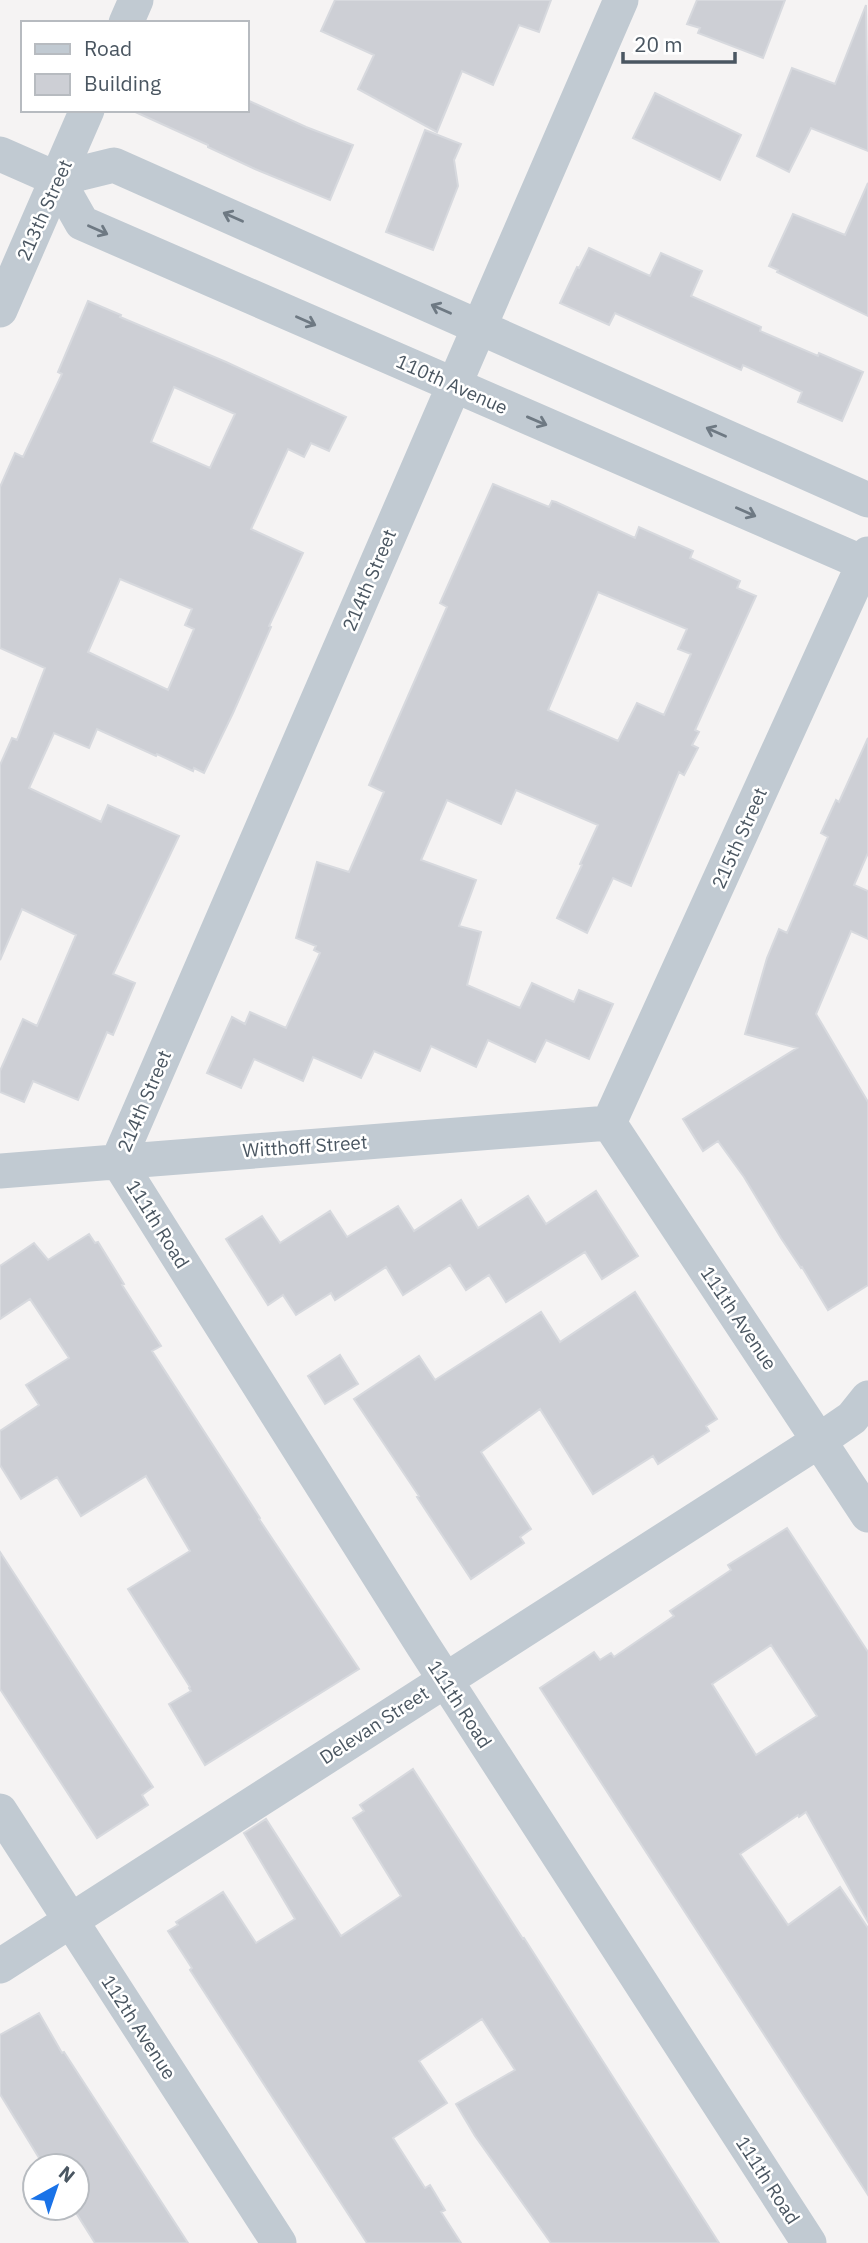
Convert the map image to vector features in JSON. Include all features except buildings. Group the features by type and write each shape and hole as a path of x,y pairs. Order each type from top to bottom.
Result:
{"street":[{"path":"127,21 136,0"},
{"name":"214th Street","path":"118,1161 621,0"},
{"name":"213th Street","path":"0,310 86,112"},
{"path":"0,154 57,179 114,165 868,500"},
{"name":"110th Avenue","path":"57,179 82,223 867,561"},
{"name":"215th Street","path":"610,1123 867,561"},
{"name":"Witthoff Street","path":"0,1171 610,1123"},
{"name":"111th Avenue","path":"610,1123 868,1515"},
{"name":"111th Road","path":"118,1161 445,1679 809,2243"},
{"name":"Delevan Street","path":"0,1966 820,1440 852,1418 868,1398"},
{"name":"112th Avenue","path":"0,1811 279,2243"}]}
